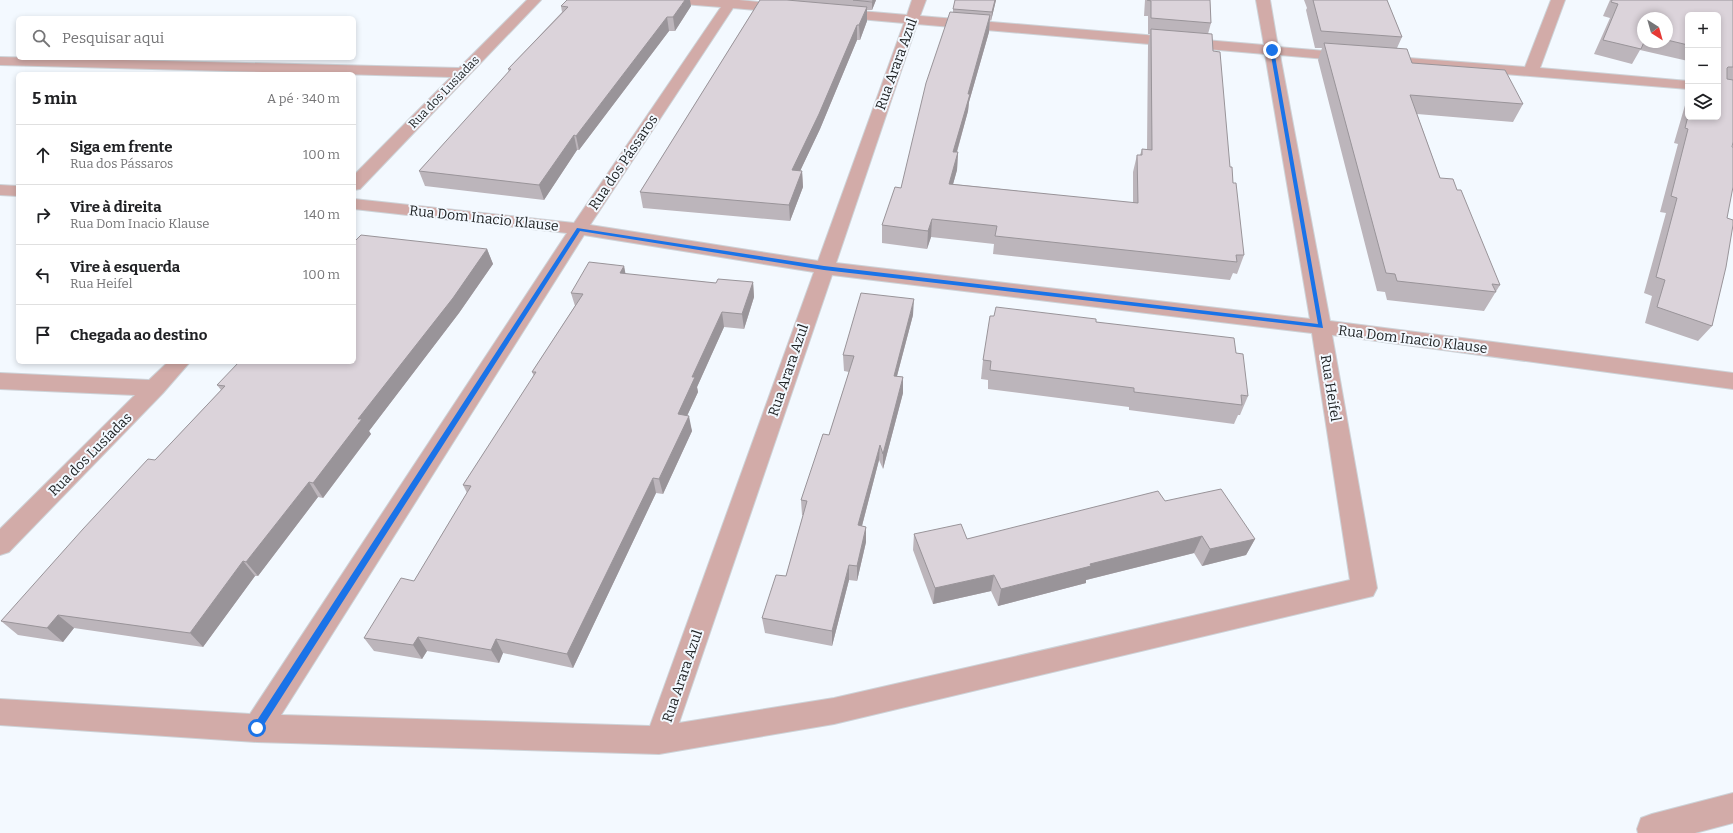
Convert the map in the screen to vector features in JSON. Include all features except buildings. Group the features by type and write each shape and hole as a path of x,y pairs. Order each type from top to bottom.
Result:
{"street":[{"name":"Rua dos Lusíadas","path":"356,183 534,0"},
{"path":"683,0 730,2 800,10"},
{"name":"Rua Arara Azul","path":"659,740 919,0"},
{"name":"Rua Heifel","path":"659,740 834,711 1364,588 1321,327 1263,0"},
{"path":"1531,72 1558,0"},
{"name":"Rua dos Pássaros","path":"257,728 579,229 730,2"},
{"path":"824,12 1685,85"},
{"path":"0,61 463,73"},
{"path":"0,190 16,191"},
{"name":"Rua Dom Inacio Klause","path":"356,204 579,229 824,268 1321,327 1733,381"},
{"name":"Rua dos Lusíadas","path":"0,545 178,364"},
{"path":"0,381 155,388"},
{"path":"0,712 257,728 659,740"},
{"path":"1652,829 1733,808"}],"route":[{"path":"257,728 579,229 824,268 1321,327 1272,50"}]}
